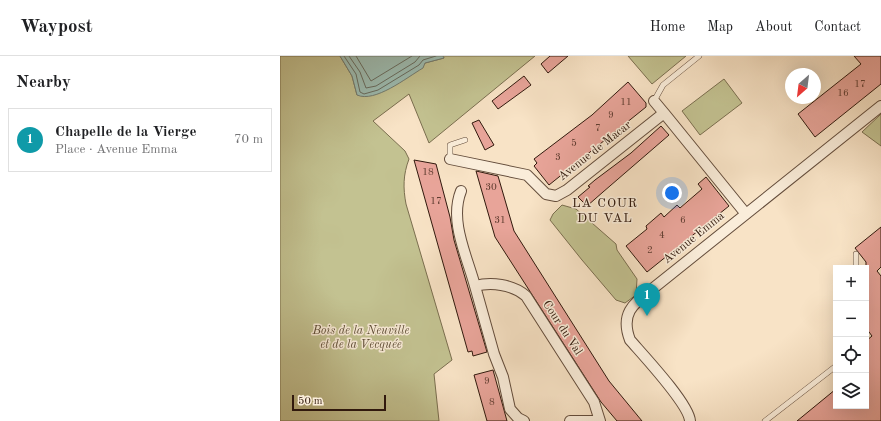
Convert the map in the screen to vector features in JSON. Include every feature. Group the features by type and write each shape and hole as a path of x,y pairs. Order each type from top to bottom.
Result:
{"street":[{"path":"654,101 746,214"},
{"name":"Avenue Emma","path":"690,421 682,403 630,340 625,328 627,314 636,303 881,106"},
{"name":"Avenue de Macar","path":"450,159 527,175 546,194 556,196 567,190 664,114"},
{"path":"461,191 456,205 456,220 494,354 503,377 510,408 518,418 524,421"},
{"name":"Cour du Val","path":"475,286 492,283 517,290 526,296 594,402 600,421"},
{"path":"570,421 596,421"}],"lane":[{"path":"654,101 663,85 699,56"},
{"path":"450,159 450,145 465,140"},
{"path":"856,254 856,265"},
{"path":"765,421 833,368"}],"green space":[{"name":"Bois de la Neuville et de la Vecquée","path":"280,56 340,56 352,76 357,95 425,63 444,58 443,56 535,56 429,143 409,94 373,121 405,151 409,159 404,182 406,204 452,360 434,374 439,421 280,421"},
{"path":"628,56 686,56 652,84"},
{"path":"724,79 742,103 700,135 682,111"},
{"path":"881,114 881,146 862,132"},
{"path":"562,205 576,209 616,244 617,250 637,279 636,295 625,303 616,300 582,260 550,220 553,214"}],"water":[{"path":"340,56 443,56 444,58 425,63 423,68 381,93 364,97 357,95 352,76"}],"building":[{"path":"550,56 568,56 548,73 541,64"},
{"path":"854,56 881,56 881,84 815,137 798,114 811,104 821,104 821,96 861,64"},
{"path":"524,76 531,85 498,109 492,101"},
{"path":"628,82 646,103 646,107 549,185 534,166 537,163 534,159 592,115"},
{"path":"479,120 494,145 485,150 472,123"},
{"path":"661,126 669,135 587,206 578,197 590,187 588,186 595,180 631,153"},
{"path":"414,160 436,164 450,217 454,240 487,352 473,356 472,351 468,352"},
{"path":"476,171 498,176 514,231 609,381 642,421 617,421 601,402 495,237"},
{"path":"706,177 729,206 647,272 626,246 647,229 646,226 661,213 664,217 677,205 680,208 702,189 698,184"},
{"path":"881,227 881,267 877,271 881,276 881,421 797,421 833,391 833,409 869,409 869,338 872,336 869,332 869,265 866,265 866,262 855,248"},
{"path":"493,370 507,421 487,421 474,375"}],"place":[{"name":"Chapelle de la Vierge","path":"647,316"}],"district":[{"name":"LA COUR DU VAL","path":"605,210"}]}
